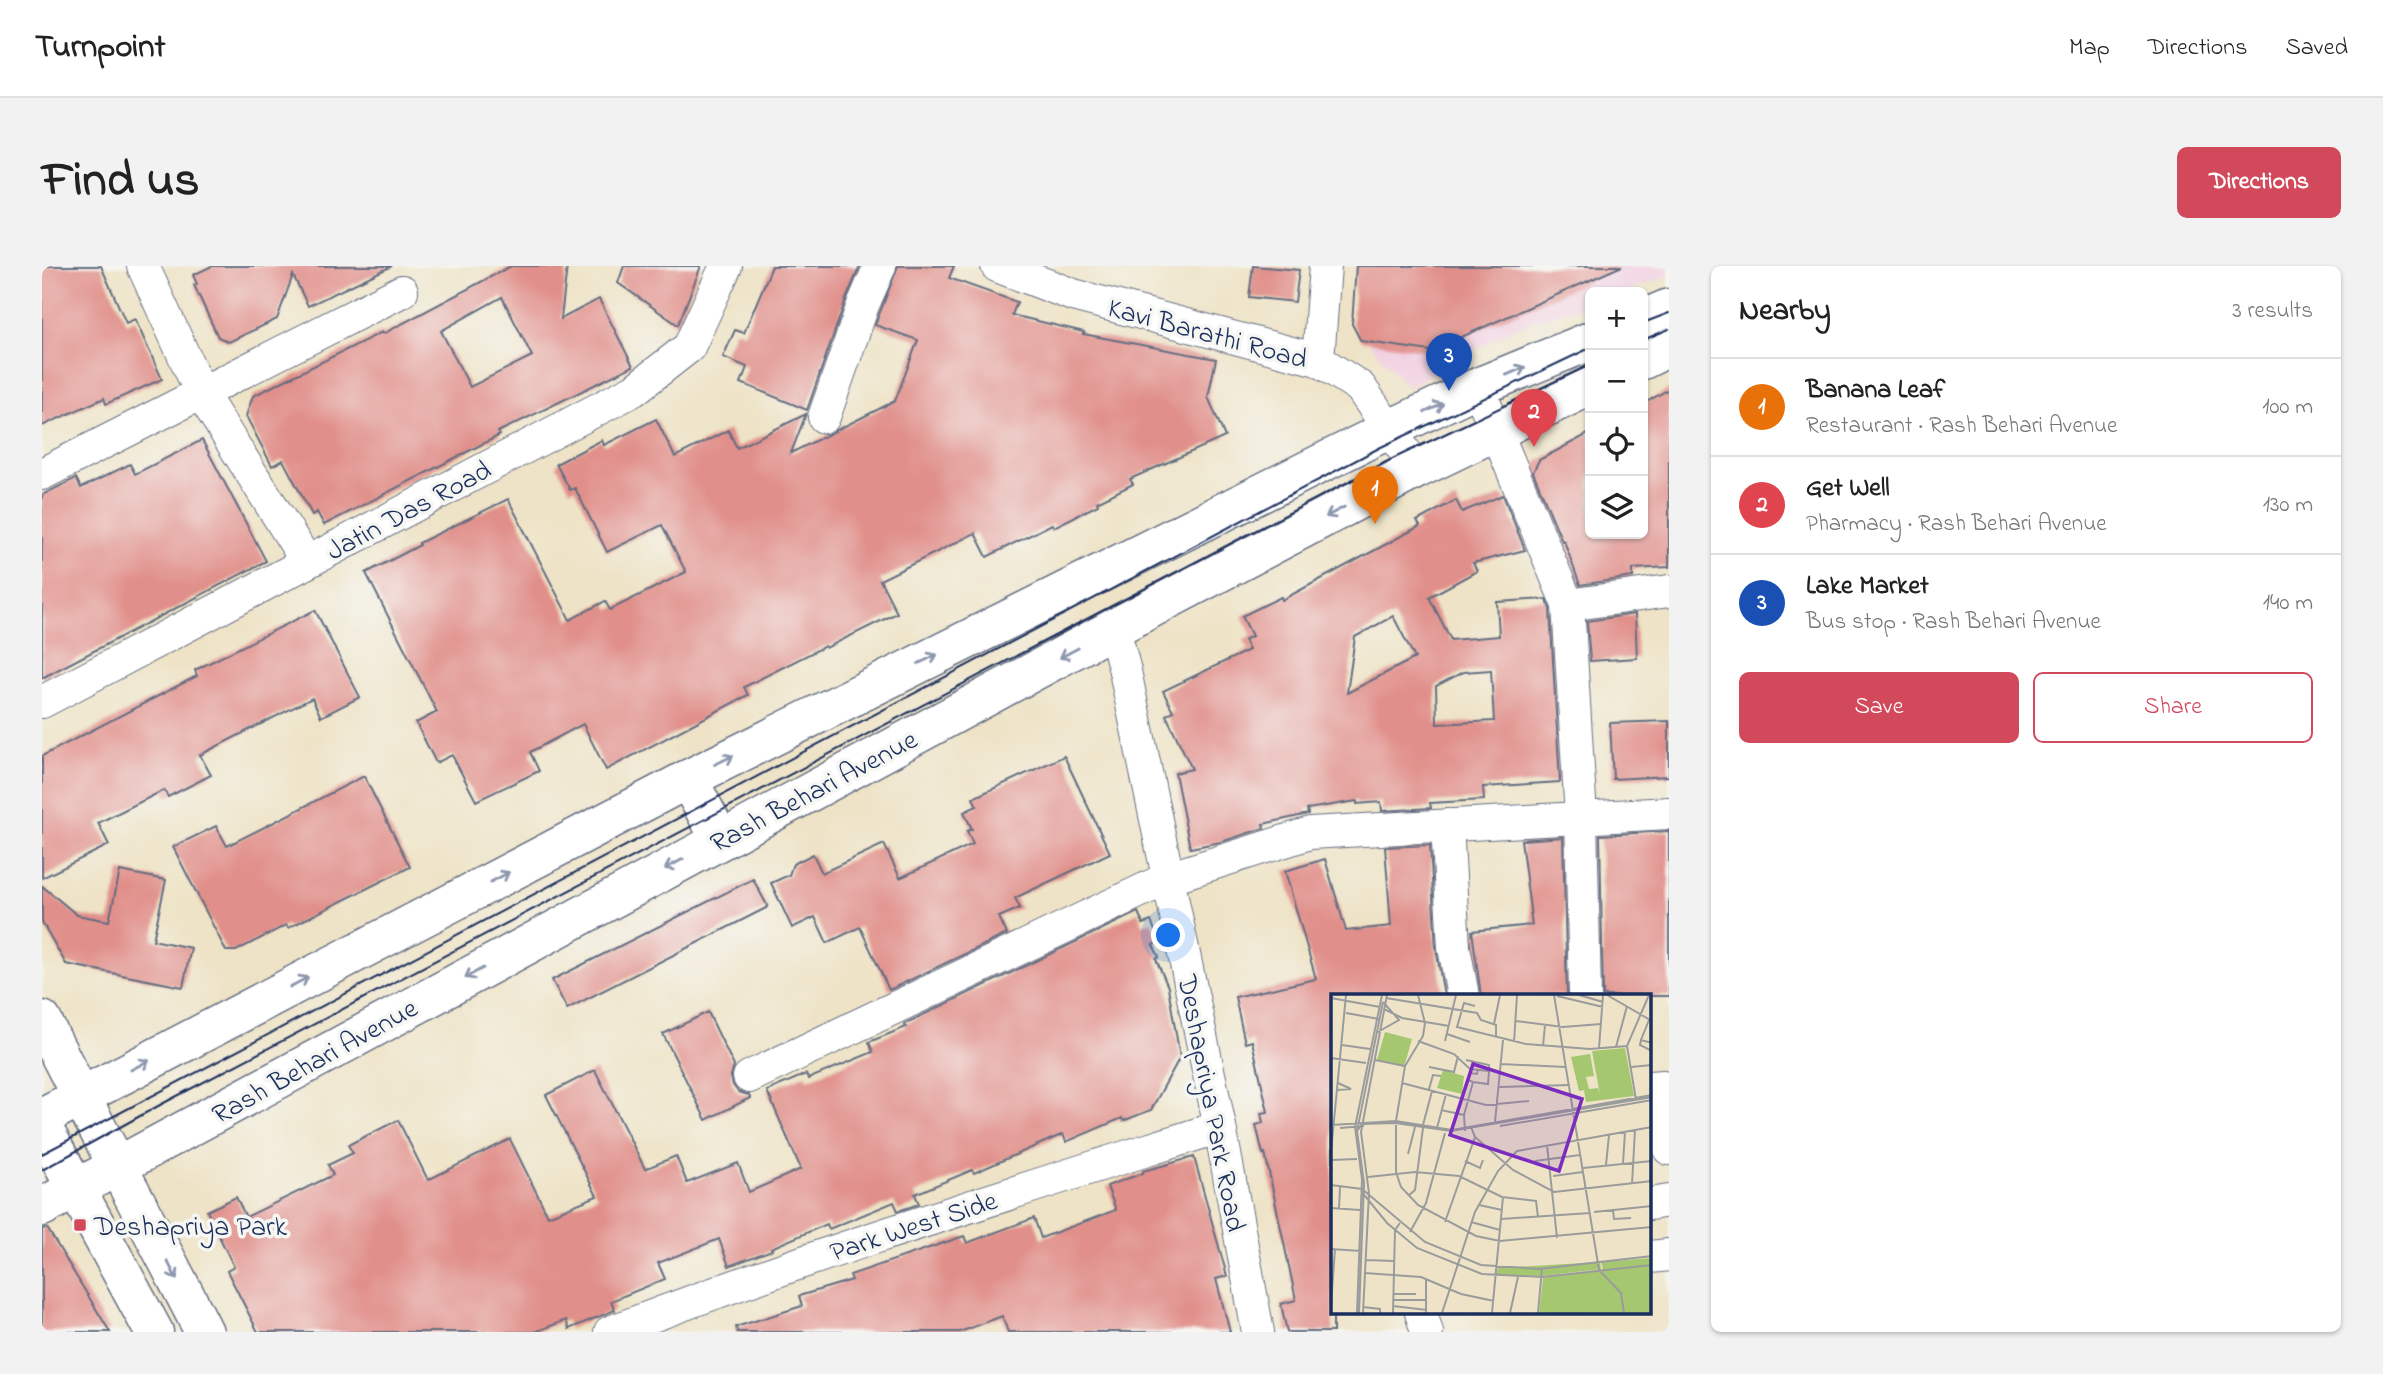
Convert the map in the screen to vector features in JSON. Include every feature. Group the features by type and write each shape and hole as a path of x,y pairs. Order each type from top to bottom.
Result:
{"main road":[{"path":"1648,317 1669,308"},
{"path":"42,1117 688,779 1391,429 1478,387 1585,343"},
{"path":"1648,357 1669,347"},
{"name":"Rash Behari Avenue","path":"42,1207 1114,628 1417,469 1585,388"},
{"path":"688,779 720,839"},
{"path":"42,1020 204,1332"},
{"path":"42,1126 154,1332"}],"street":[{"path":"143,266 201,393 307,562"},
{"name":"Jatin Das Road","path":"42,702 634,390 689,347 726,266"},
{"path":"824,417 863,305 880,266"},
{"name":"Kavi Barathi Road","path":"997,266 1073,295 1318,360 1360,387 1417,469"},
{"path":"1318,360 1325,266"},
{"path":"42,474 402,291"},
{"path":"1478,387 1568,605 1580,817 1585,994"},
{"path":"1568,605 1669,592"},
{"name":"Deshapriya Park Road","path":"1114,628 1220,1127 1258,1332"},
{"path":"749,1077 1168,878 1310,833 1669,813"},
{"path":"1447,825 1454,947 1463,994"},
{"path":"1652,1087 1663,1086 1669,1149"},
{"name":"Park West Side","path":"610,1332 704,1296 895,1230 1220,1127"},
{"path":"1421,1314 1427,1332"}],"shaded area":[{"path":"1364,266 1669,266 1669,276 1639,287 1585,287 1585,305 1518,326 1408,387 1352,324"}],"building":[{"path":"42,266 101,266 126,323 135,319 162,379 106,404 104,398 42,426"},
{"path":"212,266 392,266 308,306 293,275 277,319 229,342 218,337 194,285 197,284 193,275"},
{"path":"511,266 567,266 561,319 599,299 633,366 498,432 500,435 324,525 317,512 312,515 283,460 272,466 246,416 253,396 382,332 383,334","holes":["502,297 532,356 470,387 441,331"]},
{"path":"624,266 701,266 678,325 618,283"},
{"path":"772,266 860,266 807,410 741,383 747,367 723,357 735,330 744,333"},
{"path":"898,266 954,266 949,278 1017,302 1012,315 1084,332 1083,334 1216,359 1208,397 1225,437 1130,479 1133,484 1097,502 1098,505 1054,527 1052,524 987,557 975,533 880,580 897,613 744,687 748,695 606,770 583,724 530,752 539,771 476,801 452,755 436,763 416,723 437,712 366,573 420,545 419,543 508,499 570,620 605,601 610,610 686,572 662,525 607,552 575,488 570,490 556,464 602,440 604,445 656,419 675,457 728,430 737,448 806,414 791,453 895,401 918,340 875,325"},
{"path":"1253,266 1299,270 1295,302 1249,297"},
{"path":"1356,266 1622,266 1430,351 1361,341 1352,324"},
{"path":"1669,389 1669,567 1633,569 1633,577 1580,585 1564,541 1533,472 1539,460 1585,436 1585,539 1648,539 1648,401"},
{"path":"202,440 266,561 42,678 42,495 76,478 81,488 130,464 135,474"},
{"path":"1503,495 1525,550 1473,563 1477,571 1429,597 1451,640 1499,636 1497,602 1546,599 1550,609 1560,782 1483,787 1484,800 1430,803 1431,808 1382,811 1381,802 1357,804 1357,801 1307,809 1308,814 1263,824 1264,828 1221,842 1190,848 1175,773 1192,769 1166,715 1173,711 1163,691 1249,650 1244,640 1252,636 1242,616 1281,597 1282,600 1420,526 1417,521 1456,500 1462,512","holes":["1393,616 1415,658 1347,693 1355,637","1491,670 1494,721 1437,724 1436,686 1463,672"]},
{"path":"315,610 360,697 321,717 312,698 200,755 211,775 168,797 164,790 98,823 109,845 42,878 42,756 197,676 195,670"},
{"path":"1635,614 1637,658 1590,661 1587,621"},
{"path":"1669,721 1669,776 1613,779 1610,723"},
{"path":"1064,756 1110,853 1015,898 1020,908 999,917 1007,934 889,990 860,927 827,943 815,917 792,928 771,883 789,875 793,864 813,854 822,873 884,844 900,878 973,844 967,831 972,829 964,812 977,806 973,798"},
{"path":"364,776 410,867 288,928 286,925 236,951 226,951 173,847 216,826 227,846"},
{"path":"1669,831 1669,996 1603,994 1600,835"},
{"path":"1563,837 1567,994 1481,994 1472,931 1532,925 1521,840"},
{"path":"1430,845 1436,948 1444,994 1331,994 1333,1332 1287,1332 1281,1304 1296,1300 1265,1153 1263,1154 1256,1125 1263,1123 1261,1113 1268,1112 1252,1041 1245,1043 1235,997 1316,979 1285,871 1325,859 1346,931 1391,926 1385,847"},
{"path":"120,871 166,880 153,940 191,948 183,987 66,964 42,922 42,886 77,915 109,921"},
{"path":"753,879 768,907 567,1009 552,980"},
{"path":"1138,912 1143,924 1151,921 1159,941 1153,945 1168,987 1180,1057 1151,1110 1123,1121 1122,1118 1066,1142 1063,1134 974,1173 972,1170 915,1194 919,1204 898,1211 894,1202 829,1229 827,1224 771,1248 772,1250 729,1266 719,1239 658,1263 665,1279 611,1301 615,1310 569,1329 566,1320 535,1332 258,1332 227,1271 234,1267 207,1211 236,1197 246,1217 333,1175 328,1165 353,1153 348,1145 398,1120 428,1180 510,1139 548,1216 597,1196 546,1095 595,1070 645,1169 676,1156 687,1183 738,1163 749,1192 801,1169 767,1091 806,1074 808,1079 873,1052 869,1042 906,1027 904,1024"},
{"path":"708,1012 734,1066 731,1076 733,1085 738,1092 749,1095 750,1098 706,1120 663,1034"},
{"path":"1194,1157 1227,1276 1216,1279 1230,1332 1008,1332 1002,1316 960,1332 737,1332 736,1327 802,1306 799,1296 852,1280 850,1275 964,1236 967,1243 1034,1218 1041,1238 1116,1210 1107,1186 1143,1171"},
{"path":"47,1228 110,1332 42,1332 42,1229"}],"tram line":[{"path":"1648,321 1669,313"},
{"path":"1648,338 1669,329"},
{"path":"42,1154 1379,448 1586,350"},
{"path":"42,1170 160,1105 1386,462 1585,367"}],"place":[{"name":"Lake Market","path":"1449,391"},
{"name":"Get Well","path":"1534,447"},
{"name":"Banana Leaf","path":"1375,524"},
{"name":"Deshapriya Park","path":"80,1225"}]}
